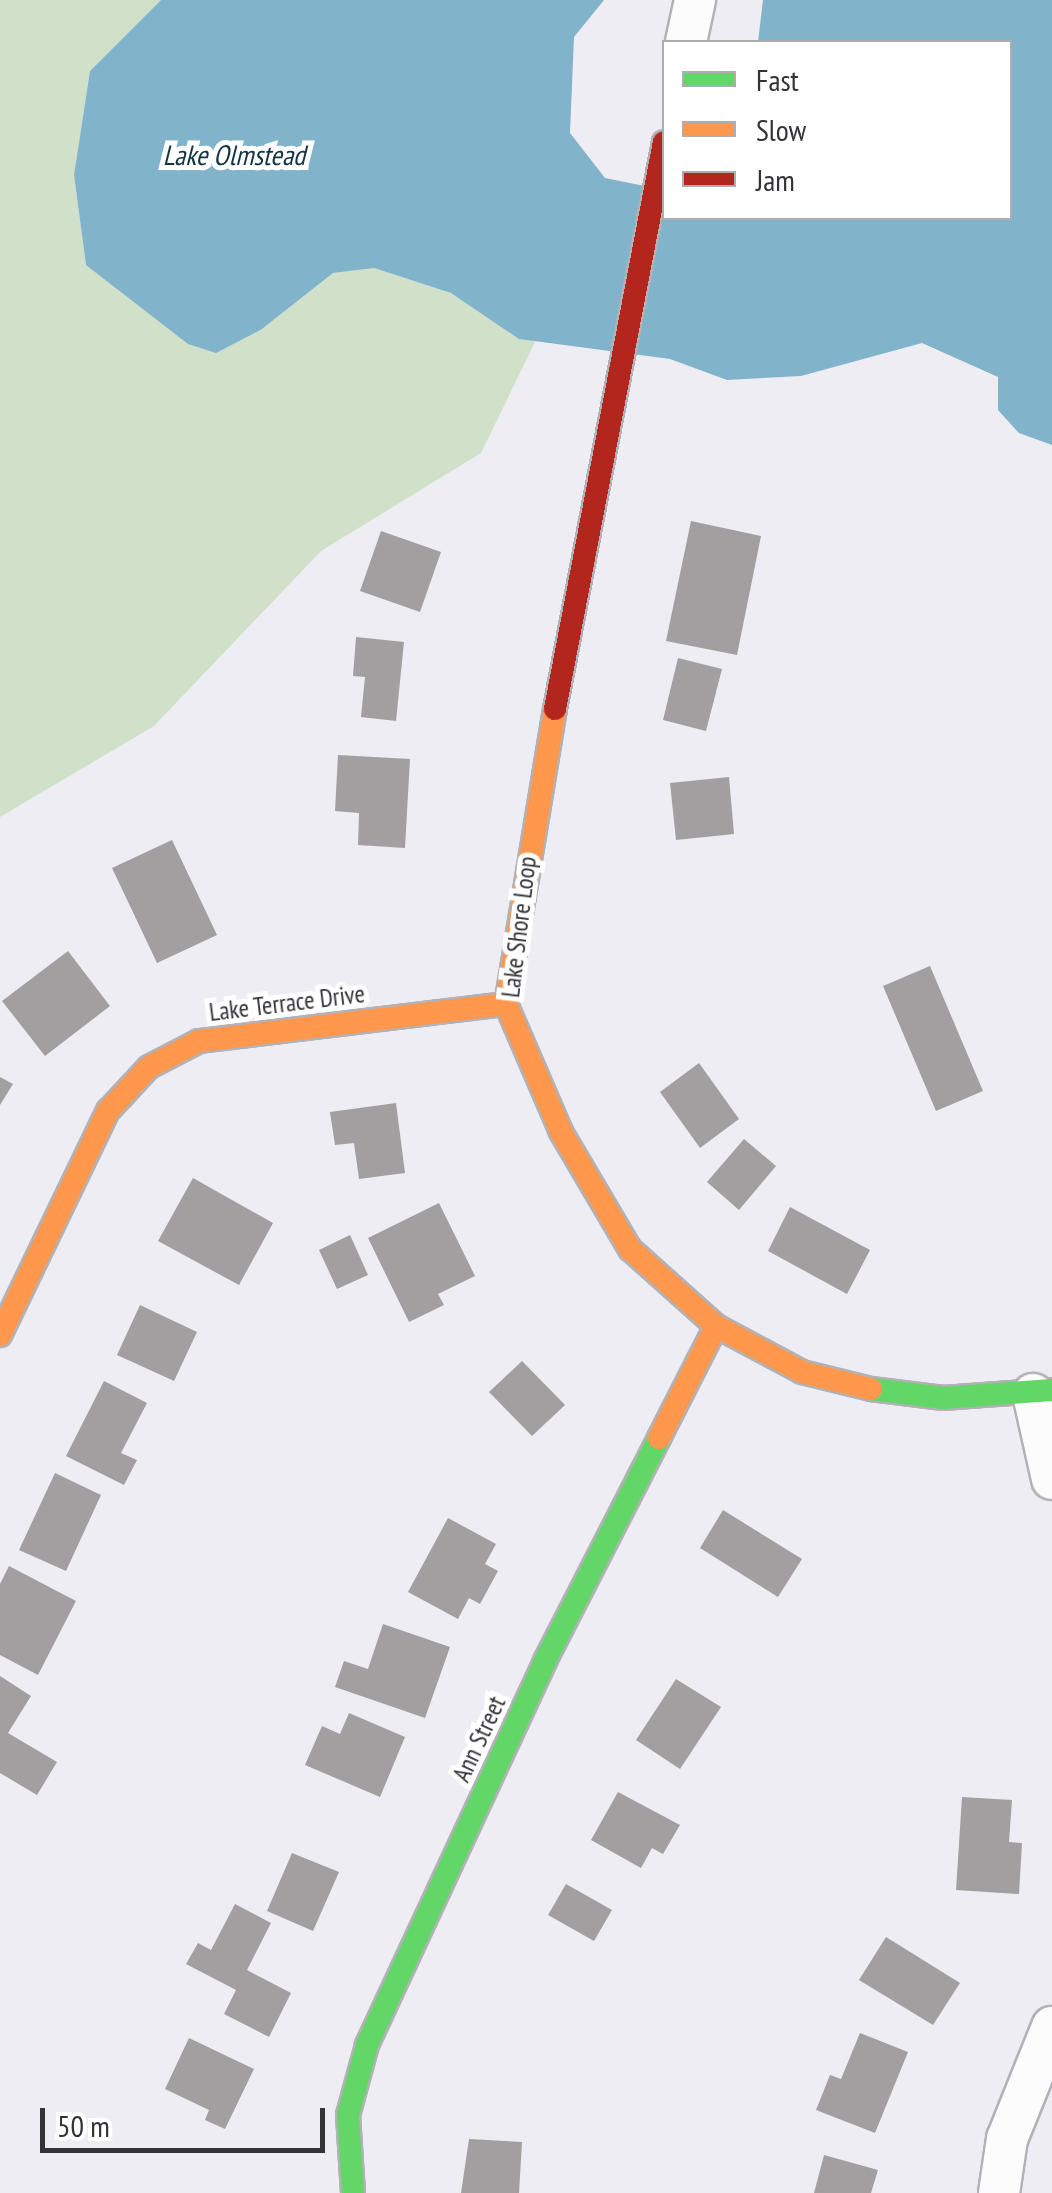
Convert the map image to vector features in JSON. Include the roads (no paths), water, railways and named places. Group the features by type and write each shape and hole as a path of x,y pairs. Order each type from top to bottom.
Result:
{"street":[{"path":"686,40 695,0"},
{"name":"Lake Shore Loop","path":"662,152 537,800 506,1004 560,1132 630,1249 716,1326 802,1372 878,1391 943,1398 1042,1392"},
{"name":"Lake Terrace Drive","path":"0,1335 108,1111 149,1067 199,1041 506,1004"},
{"name":"Ann Street","path":"353,2193 348,2115 367,2045 545,1661 716,1326"},
{"path":"1042,1392 1052,1479"},
{"path":"999,2193 1008,2139 1052,2027"}],"water":[{"name":"Lake Olmstead","path":"161,0 604,0 574,37 570,133 605,178 662,190 662,220 1012,220 1012,40 758,40 763,0 1052,0 1052,445 1019,433 998,410 998,377 922,343 801,376 727,380 670,359 519,339 451,293 374,268 333,273 262,329 216,353 188,344 86,265 74,175 90,71"}]}
